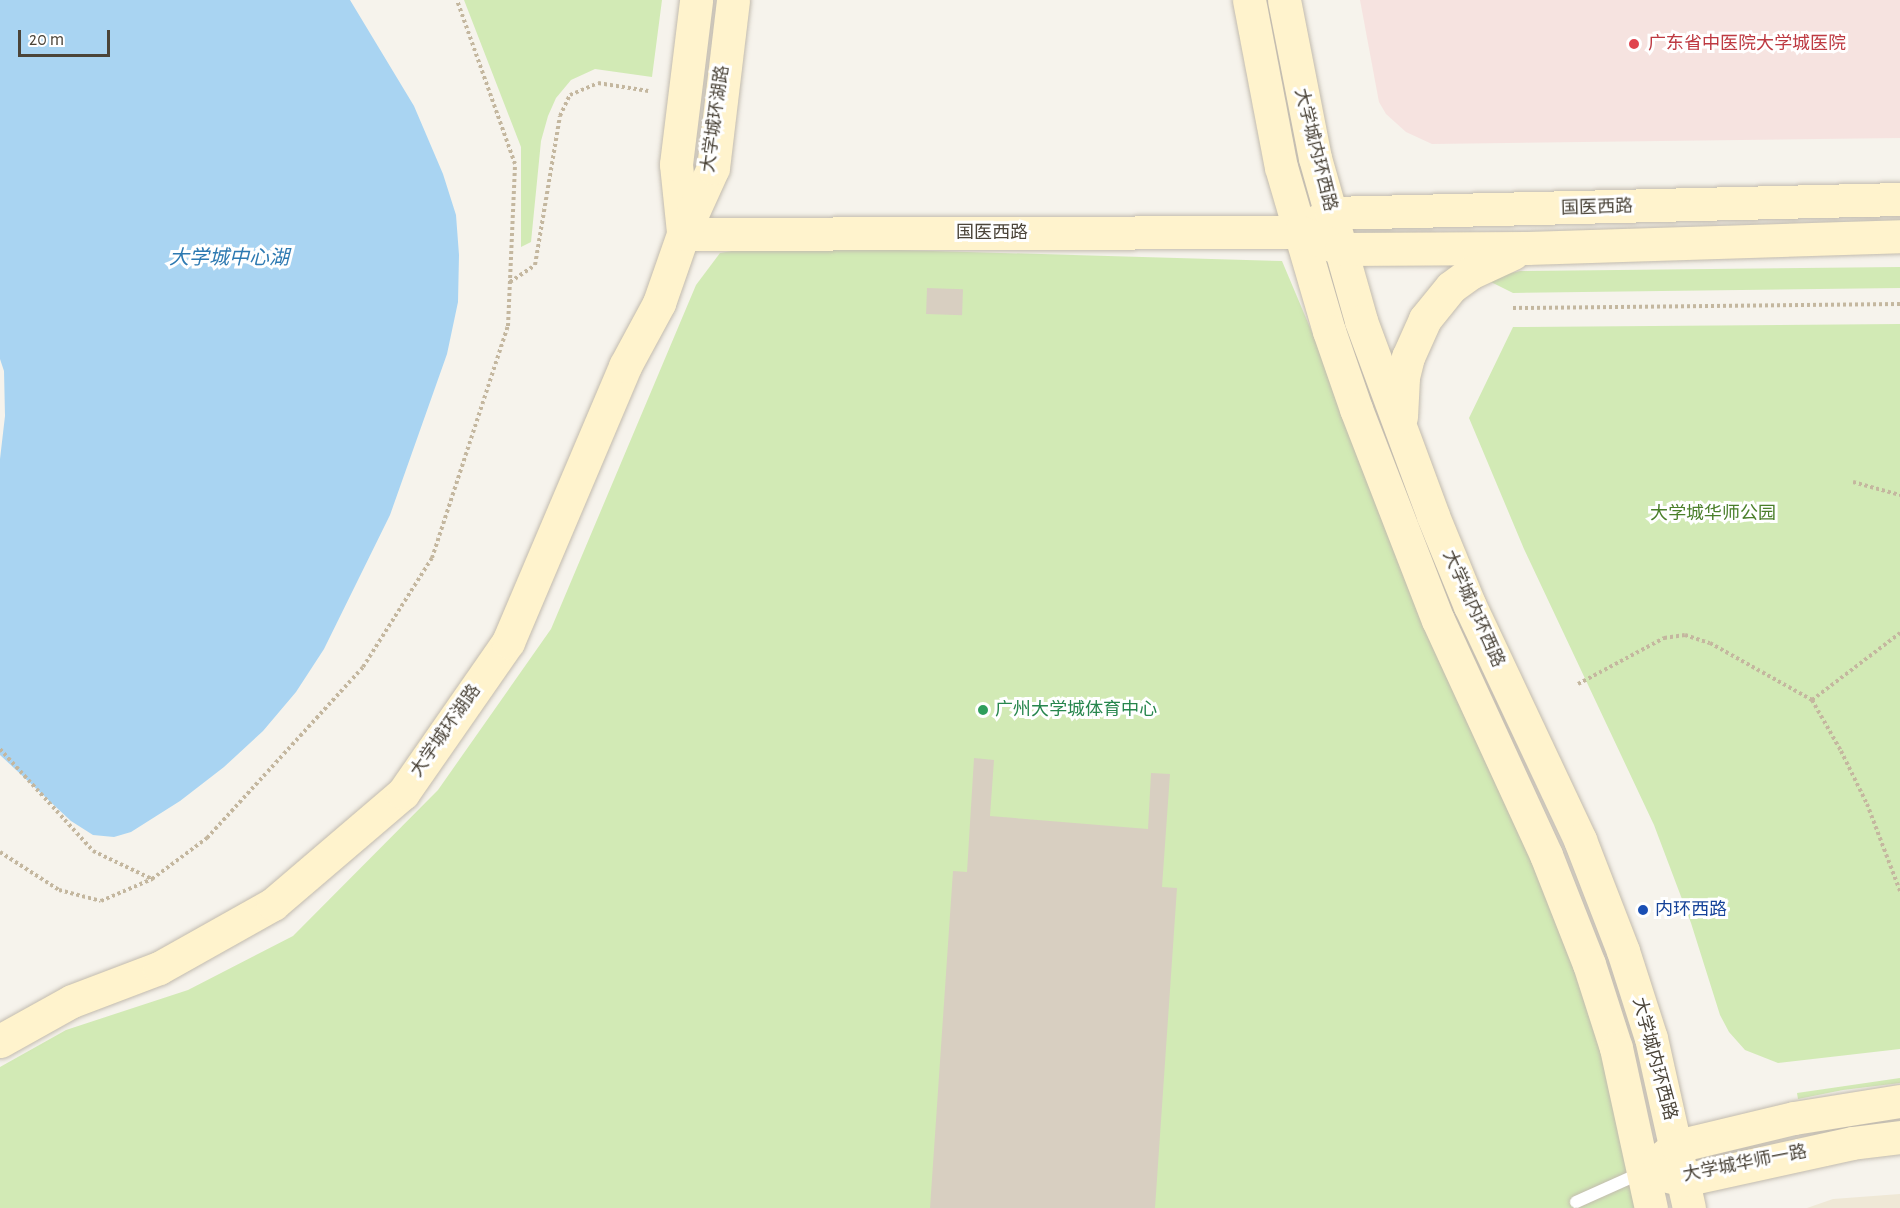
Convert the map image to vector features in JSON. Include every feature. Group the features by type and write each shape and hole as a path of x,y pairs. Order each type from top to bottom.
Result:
{"main road":[{"name":"大学城环湖路","path":"683,234 676,164 696,0"},
{"name":"大学城环湖路","path":"0,1041 72,1001 159,968 273,904 404,793 508,642 625,366 658,303 683,234 713,168 733,0"},
{"name":"大学城内环西路","path":"1249,0 1276,146 1329,331 1401,529 1438,620 1546,855 1588,964 1616,1048 1651,1208"},
{"name":"大学城内环西路","path":"1284,0 1310,138 1361,321 1470,606 1580,840 1623,951 1651,1038 1687,1194"},
{"name":"国医西路","path":"1331,213 1900,199"},
{"path":"1300,232 1331,213"},
{"name":"国医西路","path":"683,234 1300,232 1341,249 1527,248 1900,236"},
{"path":"1402,431 1403,376 1408,357 1425,319 1451,287 1470,273 1527,248"},
{"name":"大学城华师一路","path":"1900,1101 1794,1118 1677,1146 1644,1172 1687,1194 1842,1145 1900,1137"}],"lane":[{"path":"1576,1203 1644,1172"}],"path":[{"path":"0,852 59,890 101,901 152,879 207,838 363,667 432,558 508,326 515,164 457,0"},
{"path":"509,282 535,265 560,116 570,95 598,83 648,91"},
{"path":"1513,308 1900,304"},
{"path":"1853,482 1900,495"},
{"path":"1812,700 1900,633"},
{"path":"1578,684 1664,638 1685,635 1710,643 1812,700 1862,795 1900,891"},
{"path":"0,749 93,851 152,879"}],"shaded area":[{"name":"广东省中医院大学城医院","path":"1360,0 1900,0 1900,138 1432,144 1406,132 1386,114 1379,102"},
{"path":"1900,1194 1900,1208 1807,1208 1833,1199"}],"green space":[{"path":"464,0 662,0 652,77 595,69 571,80 556,98 541,141 531,242 521,247 521,147"},
{"name":"广州大学城体育中心","path":"761,246 1282,261 1630,1087 1652,1208 0,1208 0,1067 66,1030 188,990 293,936 438,790 551,629 696,285 720,253"},
{"path":"1900,267 1900,288 1513,293 1485,279 1520,271"},
{"name":"大学城华师公园","path":"1900,324 1900,1049 1778,1063 1745,1050 1729,1032 1720,1015 1691,923 1654,825 1524,549 1469,418 1513,327"},
{"path":"1900,1078 1900,1083 1843,1090 1798,1099 1797,1093"}],"water":[{"name":"大学城中心湖","path":"0,0 350,0 414,106 443,174 456,215 459,255 458,302 447,354 390,515 324,649 296,692 263,731 224,767 180,801 131,832 114,837 93,835 71,821 0,755 0,459 5,416 4,371 0,359"}],"building":[{"path":"927,288 963,289 962,315 926,314"},
{"path":"974,758 994,760 990,816 1148,829 1151,773 1170,774 1162,887 1177,888 1155,1208 930,1208 953,871 967,872"}],"place":[{"name":"广东省中医院大学城医院","path":"1634,44"},
{"name":"广州大学城体育中心","path":"983,710"},
{"name":"内环西路","path":"1643,910"}]}
